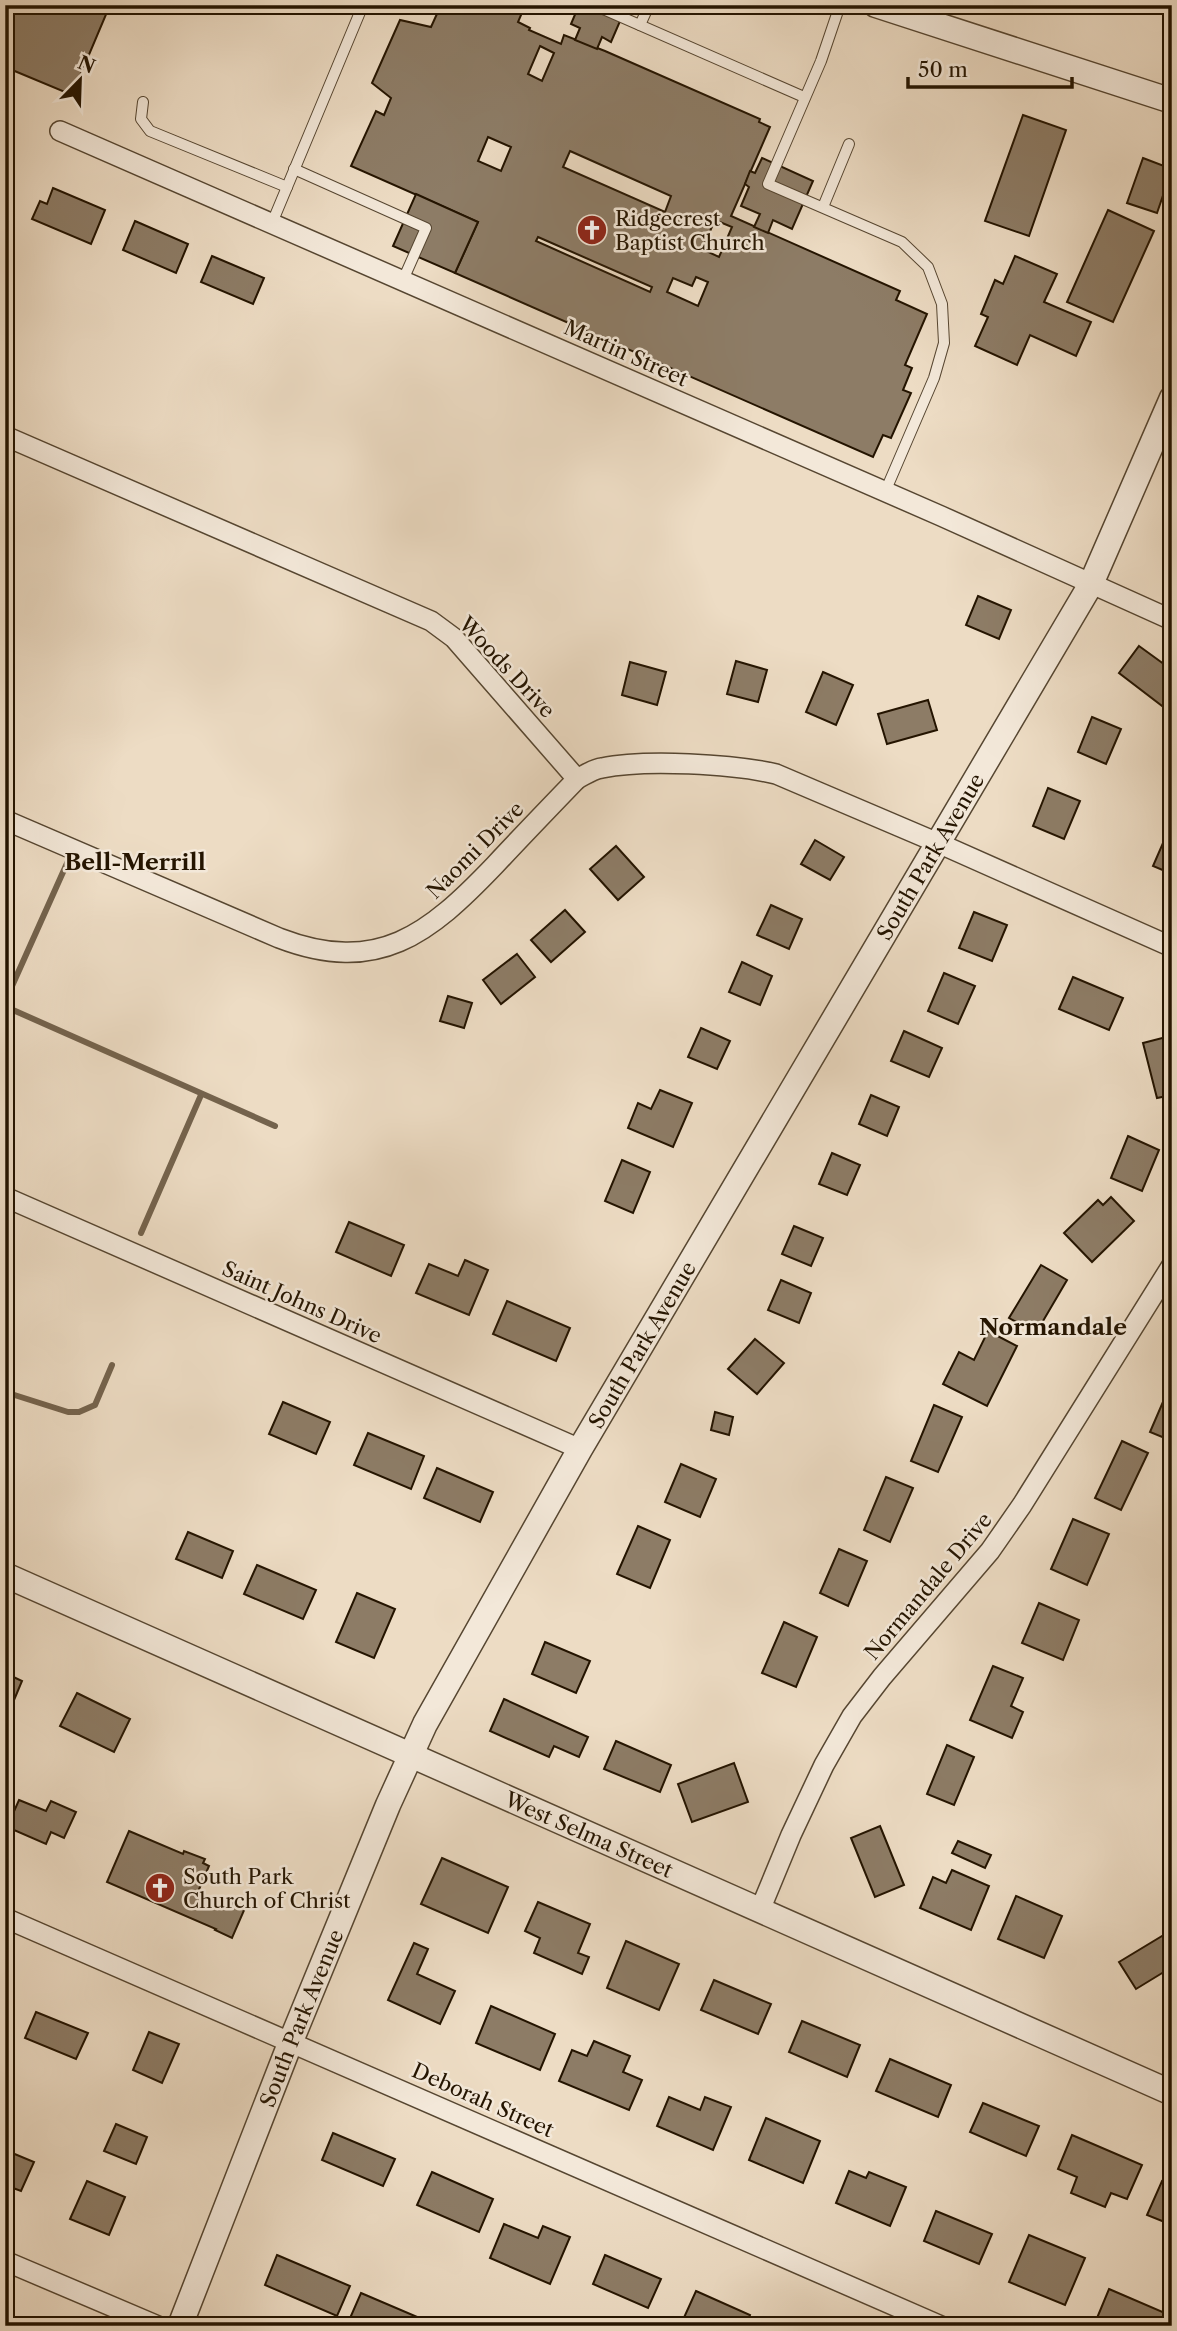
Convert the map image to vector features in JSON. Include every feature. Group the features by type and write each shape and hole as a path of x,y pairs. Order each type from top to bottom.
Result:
{"street":[{"path":"876,5 1172,101"},
{"name":"Martin Street","path":"60,131 1172,620"},
{"name":"South Park Avenue","path":"180,2326 291,2041 411,1755 432,1712 580,1449 1091,584 1172,398"},
{"name":"Woods Drive","path":"5,436 430,621 454,638 577,779"},
{"path":"577,779 600,768 655,763 756,769 776,774 1172,947"},
{"name":"Naomi Drive","path":"5,820 304,948 330,953 357,953 386,947 412,937 459,903 577,779"},
{"name":"Saint Johns Drive","path":"5,1198 580,1449"},
{"name":"Normandale Drive","path":"760,1910 824,1765 852,1716 990,1551 1022,1505 1172,1265"},
{"name":"West Selma Street","path":"5,1576 1172,2093"},
{"name":"Deborah Street","path":"5,1918 941,2326"},
{"path":"5,2261 158,2326"}],"lane":[{"path":"272,223 363,5"},
{"path":"594,5 804,97"},
{"path":"640,25 649,5"},
{"path":"840,5 821,61 768,184 902,242 928,267 942,304 944,342 933,379 884,492"},
{"path":"143,103 141,119 150,131 287,187"},
{"path":"823,207 849,144"},
{"path":"294,169 426,229 403,280"}],"building":[{"path":"5,5 110,5 72,95 5,67"},
{"name":"Ridgecrest Baptist Church","path":"441,5 517,5 524,8 518,22 530,28 529,30 561,44 564,35 605,51 760,119 759,122 770,127 731,216 900,291 896,300 927,314 905,365 912,368 903,390 911,393 891,438 883,435 873,457 455,273 478,222 351,166 376,111 384,115 391,98 372,83 400,20 431,27","holes":["540,46 554,53 542,81 528,74","488,137 511,147 501,171 478,161","570,151 671,196 665,212 563,167","715,220 732,227 719,257 702,249","538,237 652,287 650,292 536,241","696,277 708,282 698,306 667,292 673,278 692,286"]},
{"path":"579,5 627,5 611,42 602,37 597,49 575,40 580,28 571,24"},
{"path":"1023,115 1066,130 1029,236 985,221"},
{"path":"762,158 813,181 792,229 773,220 768,233 754,227 760,214 741,206 749,187 745,184 750,171 755,173"},
{"path":"1143,158 1172,169 1157,213 1127,203"},
{"path":"53,188 105,210 91,244 32,219 40,201 47,204"},
{"path":"416,194 478,222 455,273 393,246"},
{"path":"1108,210 1154,231 1113,322 1067,302"},
{"path":"135,221 188,244 176,273 123,250"},
{"path":"212,256 264,278 253,304 201,282"},
{"path":"1015,256 1057,274 1044,302 1091,322 1076,356 1030,335 1017,365 975,346 988,317 981,314 995,280 1003,284"},
{"path":"978,596 1011,610 999,639 966,625"},
{"path":"1139,646 1172,670 1170,712 1119,673"},
{"path":"736,661 767,670 758,702 727,694"},
{"path":"630,662 666,672 657,705 622,695"},
{"path":"823,672 853,685 836,725 806,712"},
{"path":"928,700 937,730 887,744 878,714"},
{"path":"1092,717 1121,729 1106,764 1078,752"},
{"path":"1048,788 1080,801 1064,839 1033,826"},
{"path":"1166,836 1172,839 1172,874 1153,866"},
{"path":"815,840 844,857 830,880 801,864"},
{"path":"616,846 644,877 618,900 590,869"},
{"path":"771,905 802,919 789,949 757,935"},
{"path":"565,910 585,932 551,962 531,940"},
{"path":"974,912 1007,925 992,961 959,948"},
{"path":"517,954 535,977 501,1004 483,980"},
{"path":"742,962 772,976 760,1005 729,992"},
{"path":"944,973 975,986 958,1024 928,1011"},
{"path":"1073,977 1123,998 1109,1030 1059,1009"},
{"path":"448,996 472,1003 464,1028 440,1021"},
{"path":"701,1028 730,1041 717,1069 688,1057"},
{"path":"904,1031 942,1048 929,1077 891,1061"},
{"path":"1170,1036 1172,1095 1157,1098 1143,1043"},
{"path":"660,1090 692,1103 673,1147 628,1128 638,1103 651,1109"},
{"path":"871,1095 899,1107 887,1136 859,1124"},
{"path":"1128,1136 1159,1150 1142,1191 1111,1178"},
{"path":"832,1153 860,1165 847,1195 819,1184"},
{"path":"622,1160 650,1172 633,1213 605,1201"},
{"path":"1111,1197 1134,1221 1092,1262 1064,1233 1098,1200 1103,1205"},
{"path":"349,1222 404,1245 391,1276 336,1252"},
{"path":"794,1226 823,1238 811,1266 782,1254"},
{"path":"465,1260 488,1270 469,1315 416,1293 429,1264 458,1276"},
{"path":"1041,1265 1067,1280 1036,1333 1009,1318"},
{"path":"781,1280 811,1293 799,1323 768,1310"},
{"path":"507,1301 570,1328 556,1361 493,1334"},
{"path":"988,1331 1017,1346 987,1406 943,1384 959,1352 974,1360"},
{"path":"755,1339 784,1363 757,1394 728,1369"},
{"path":"1172,1381 1172,1441 1150,1432"},
{"path":"283,1402 330,1422 316,1454 269,1434"},
{"path":"934,1405 962,1417 938,1472 911,1461"},
{"path":"715,1412 733,1417 729,1435 711,1430"},
{"path":"368,1433 424,1456 411,1489 354,1465"},
{"path":"1122,1441 1148,1453 1121,1510 1095,1498"},
{"path":"681,1464 716,1479 700,1517 665,1502"},
{"path":"437,1468 493,1492 480,1522 424,1498"},
{"path":"886,1477 913,1488 890,1542 864,1530"},
{"path":"1073,1519 1109,1534 1087,1585 1051,1569"},
{"path":"638,1526 670,1540 650,1588 617,1574"},
{"path":"188,1532 233,1551 222,1578 176,1559"},
{"path":"839,1549 867,1561 848,1606 820,1593"},
{"path":"257,1565 316,1590 303,1619 244,1594"},
{"path":"357,1593 395,1609 374,1658 336,1642"},
{"path":"1039,1603 1079,1620 1063,1660 1022,1643"},
{"path":"784,1622 817,1637 796,1687 762,1673"},
{"path":"545,1642 590,1661 576,1693 532,1674"},
{"path":"993,1666 1023,1678 1011,1706 1023,1712 1012,1738 970,1720"},
{"path":"5,1673 22,1681 9,1712 5,1711"},
{"path":"77,1693 130,1719 114,1752 60,1726"},
{"path":"504,1699 588,1737 579,1757 554,1746 549,1757 490,1731"},
{"path":"616,1741 671,1765 660,1792 604,1769"},
{"path":"947,1745 974,1757 954,1805 927,1794"},
{"path":"734,1763 748,1802 692,1822 678,1784"},
{"path":"19,1800 46,1811 51,1801 76,1812 64,1838 51,1832 46,1844 7,1827"},
{"path":"880,1826 904,1885 875,1897 851,1838"},
{"name":"South Park Church of Christ","path":"129,1831 183,1854 184,1851 205,1859 203,1863 209,1866 197,1894 226,1906 228,1901 245,1908 232,1938 107,1882"},
{"path":"958,1841 991,1855 985,1868 952,1853"},
{"path":"442,1858 508,1887 488,1933 421,1904"},
{"path":"952,1870 989,1886 971,1930 920,1908 933,1877 946,1883"},
{"path":"1016,1896 1062,1916 1044,1958 998,1939"},
{"path":"538,1902 590,1924 578,1953 589,1957 582,1974 534,1953 540,1938 525,1931"},
{"path":"1172,1930 1172,1967 1136,1989 1119,1962"},
{"path":"626,1941 679,1964 659,2010 607,1988"},
{"path":"414,1943 428,1949 417,1974 455,1991 440,2024 388,2000"},
{"path":"714,1980 771,2004 758,2034 701,2010"},
{"path":"491,2006 555,2034 540,2070 476,2043"},
{"path":"36,2012 88,2033 76,2059 25,2038"},
{"path":"802,2021 860,2045 847,2077 789,2052"},
{"path":"149,2032 179,2044 162,2083 133,2070"},
{"path":"594,2041 630,2056 623,2072 642,2080 629,2110 559,2081 572,2050 587,2056"},
{"path":"890,2059 951,2085 938,2117 876,2091"},
{"path":"669,2097 700,2110 705,2097 731,2107 713,2150 657,2126"},
{"path":"983,2103 1039,2126 1026,2156 970,2132"},
{"path":"766,2118 820,2141 803,2183 749,2160"},
{"path":"116,2124 147,2137 136,2164 104,2151"},
{"path":"333,2133 395,2159 383,2186 322,2160"},
{"path":"1072,2135 1142,2165 1127,2199 1111,2193 1105,2207 1071,2193 1077,2177 1058,2169"},
{"path":"5,2150 34,2162 21,2191 5,2185"},
{"path":"849,2171 866,2178 869,2172 906,2187 890,2226 836,2203"},
{"path":"432,2172 493,2199 479,2232 417,2205"},
{"path":"87,2181 125,2197 109,2235 70,2219"},
{"path":"1162,2181 1172,2186 1172,2225 1147,2215"},
{"path":"936,2211 992,2234 979,2264 924,2241"},
{"path":"504,2224 538,2238 543,2226 570,2237 550,2284 490,2258"},
{"path":"1029,2235 1085,2258 1065,2305 1009,2282"},
{"path":"277,2255 350,2286 337,2316 265,2285"},
{"path":"605,2255 661,2279 648,2308 593,2284"},
{"path":"1109,2289 1172,2316 1170,2326 1115,2326 1097,2318"},
{"path":"696,2291 750,2315 746,2326 692,2326 682,2322"},
{"path":"361,2293 429,2322 427,2326 347,2325"}],"waterway":[{"path":"68,861 8,995 7,1003 13,1010 275,1126"},
{"path":"141,1233 201,1095"},
{"path":"5,1392 68,1412 79,1412 95,1405 112,1365"}],"place":[{"name":"Ridgecrest Baptist Church","path":"592,230"},
{"name":"South Park Church of Christ","path":"160,1888"}],"district":[{"name":"Bell-Merrill","path":"135,862"},
{"name":"Normandale","path":"1053,1327"}]}
